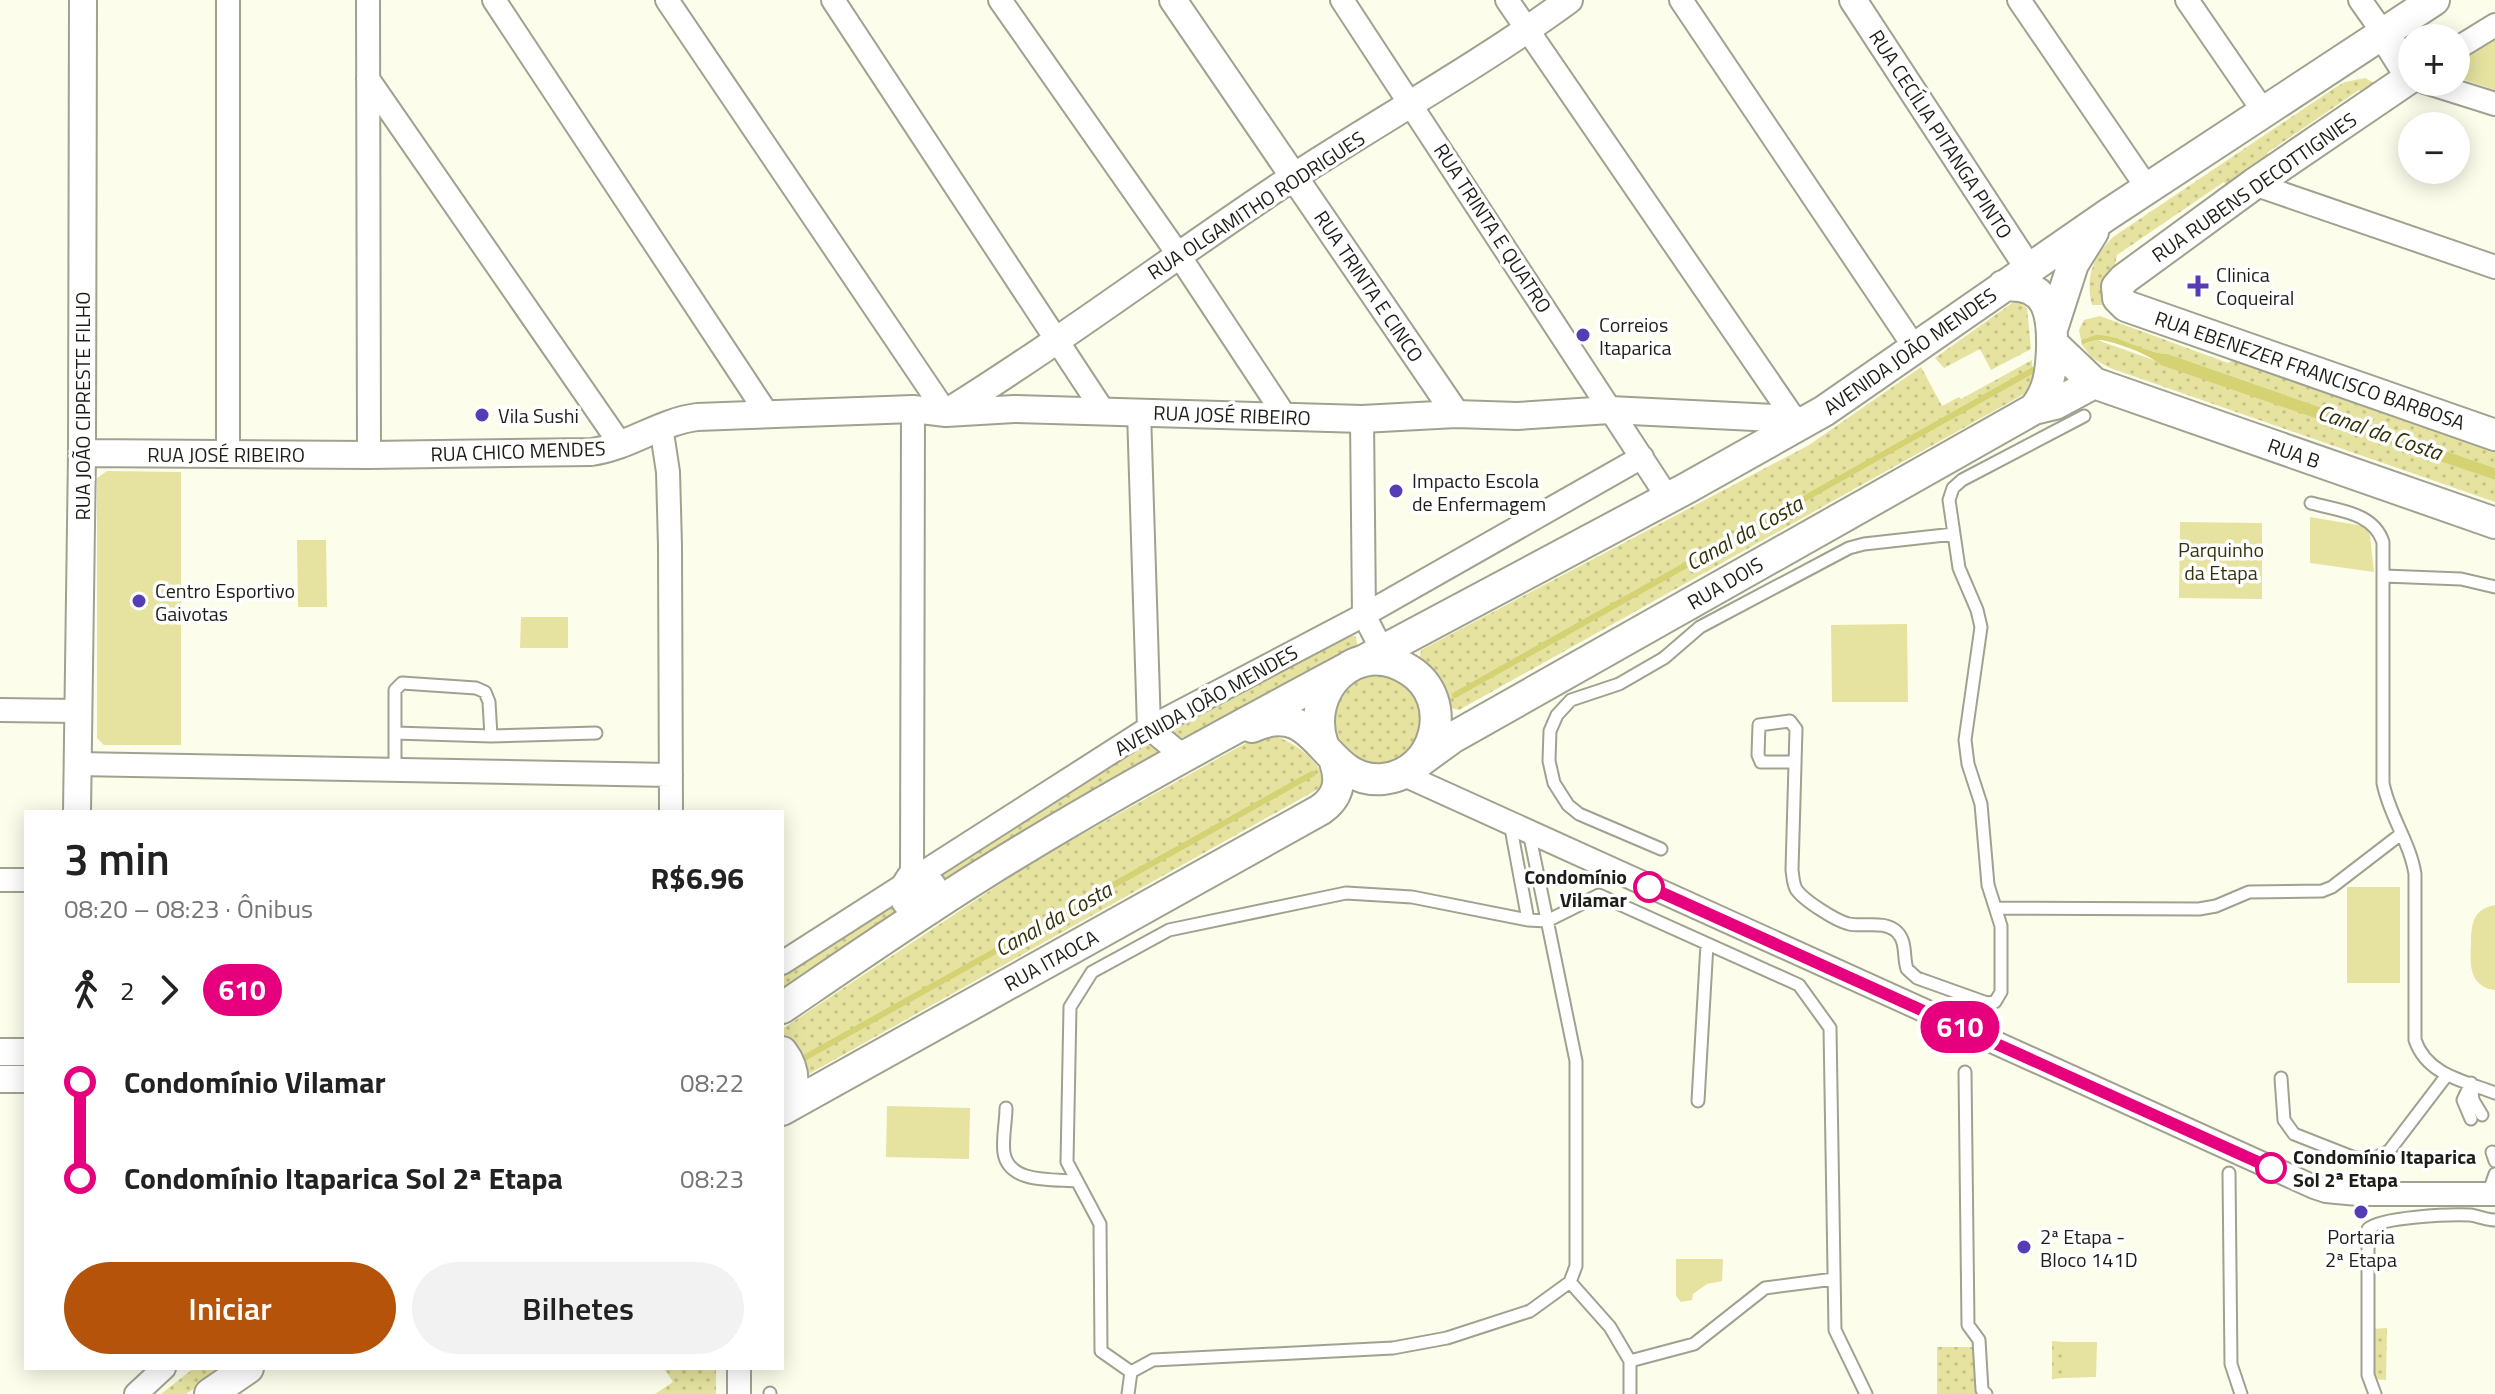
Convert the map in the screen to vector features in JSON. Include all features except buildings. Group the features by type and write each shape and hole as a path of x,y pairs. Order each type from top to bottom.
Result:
{"main road":[{"name":"AVENIDA JOÃO MENDES","path":"784,1006 920,894 1041,839 1212,740 1668,498 1797,422 1915,348 2107,215 2434,0"},
{"path":"2384,34 2398,56"},
{"name":"RUA RUBENS DECOTTIGNIES","path":"2126,306 2121,303 2117,293 2120,282 2254,184 2398,86"},
{"path":"2052,335 2073,264 2107,215"},
{"path":"2003,286 2023,286 2041,297 2052,315 2048,385 2034,409"},
{"name":"RUA EBENEZER FRANCISCO BARBOSA","path":"2126,306 2495,435"},
{"path":"2052,335 2094,383"},
{"name":"RUA DOIS","path":"1320,810 1350,801 1405,771 1452,738 2034,409 2055,404 2094,383"},
{"name":"RUA B","path":"2094,383 2495,523"},
{"path":"1212,740 1261,723 1280,720 1300,725 1329,754 1362,777 1405,771 1431,745 1436,726 1435,706 1427,688 1415,674 1399,664 1365,659 1335,678 1319,705 1318,726 1329,754 1339,777 1336,793 1320,810"},
{"name":"RUA ITAOCA","path":"784,1108 1320,810"},
{"path":"784,1056 790,1066 793,1084 784,1106"},
{"path":"210,1394 245,1370"}],"street":[{"name":"RUA JOÃO CIPRESTE FILHO","path":"77,810 83,0"},
{"path":"228,0 228,455"},
{"path":"368,0 369,455"},
{"path":"494,0 768,415"},
{"path":"667,0 946,413"},
{"path":"833,0 1104,412"},
{"path":"1000,0 1178,254 1285,416"},
{"name":"RUA TRINTA E CINCO","path":"1173,0 1456,414"},
{"name":"RUA TRINTA E QUATRO","path":"1342,0 1668,498"},
{"path":"1507,0 1797,422"},
{"name":"RUA OLGAMITHO RODRIGUES","path":"946,413 1059,341 1178,254 1295,176 1528,30 1569,0"},
{"path":"1681,0 1915,348"},
{"name":"RUA CECÍLIA PITANGA PINTO","path":"1853,0 2029,269"},
{"path":"2019,0 2148,189"},
{"path":"2187,0 2264,112"},
{"path":"2360,0 2384,34"},
{"path":"2470,40 2495,25"},
{"path":"368,79 621,445"},
{"path":"2470,96 2495,104"},
{"path":"2254,184 2495,267"},
{"name":"RUA JOSÉ RIBEIRO","path":"661,426 697,417 913,409 946,413 1014,409 1362,419 1456,414 1517,416 1610,410 1797,422"},
{"path":"913,409 920,894"},
{"path":"1139,412 1149,728 1183,756"},
{"path":"1362,419 1365,659"},
{"path":"661,426 668,472 671,810"},
{"name":"RUA CHICO MENDES","path":"369,455 591,452 621,445 661,426"},
{"name":"RUA JOSÉ RIBEIRO","path":"82,453 369,455"},
{"name":"AVENIDA JOÃO MENDES","path":"784,962 920,894 1149,728 1364,615 1642,457"},
{"path":"0,710 77,711"},
{"path":"77,764 671,775"},
{"path":"1405,771 1520,827 2314,1187 2358,1194 2493,1187"},
{"path":"0,880 24,880"},
{"path":"0,1052 24,1052"},
{"path":"0,1079 24,1079"},
{"path":"136,1394 162,1370"},
{"path":"739,1370 739,1394"}],"lane":[{"path":"1795,762 1761,762 1758,755 1759,725 1790,721 1796,729 1793,880 1796,889 1838,921 1886,925 1895,930 1903,941 1907,969 1913,975 1991,1003 1998,999 2001,992 2001,926 1988,885 1981,804 1968,764 1965,740 1981,627 1959,568 1949,500 1957,483 2084,416"},
{"path":"2311,503 2372,522 2383,542 2383,783 2388,805 2410,854 2415,874 2415,1040 2431,1066 2495,1093"},
{"path":"1661,849 1579,814 1559,793 1550,772 1550,731 1562,708 1582,695 1619,684 1664,658 1700,627 1849,548 1954,534"},
{"path":"2384,576 2461,579 2495,587"},
{"path":"395,770 395,690 402,683 476,688 485,692 489,702 491,736"},
{"path":"395,733 491,736 596,733"},
{"path":"1520,827 1528,920"},
{"path":"1131,1372 1153,1360 1393,1348 1447,1338 1530,1311 1570,1282 1576,1266 1576,1061 1547,921 1520,827"},
{"path":"1997,908 2199,909 2216,906 2249,892 2322,891 2332,887 2401,834"},
{"path":"1131,1372 1101,1351 1100,1224 1067,1162 1070,1007 1092,972 1169,930 1346,893 1412,897 1547,921 1599,895 1799,985 1830,1028 1835,1330 1866,1394"},
{"path":"1698,1101 1707,944"},
{"path":"1965,1072 1968,1325 1979,1340 1982,1390 1986,1394"},
{"path":"2281,1078 2284,1120 2294,1134 2362,1159 2375,1158 2389,1151 2447,1075"},
{"path":"2471,1083 2477,1117"},
{"path":"1006,1108 1004,1154 1010,1167 1022,1176 1077,1181"},
{"path":"2229,1173 2231,1364 2241,1394"},
{"path":"2375,1394 2368,1375 2368,1229 2377,1222 2394,1219 2472,1215 2495,1220"},
{"path":"1630,1361 1694,1344 1765,1288 1834,1279"},
{"path":"1570,1282 1610,1327 1630,1361 1630,1394"},
{"path":"1128,1394 1131,1372"}],"green space":[{"path":"2495,34 2495,90 2470,82 2470,51"},
{"path":"2365,78 2378,85 2364,95 2359,90 2267,153 2270,159 2228,188 2224,182 2117,255 2107,305 2092,305 2092,268 2113,237 2336,87"},
{"path":"2018,302 2027,308 2031,349 1991,370 1980,349 1944,368 1935,358 2012,303"},
{"path":"2100,316 2228,363 2239,357 2495,448 2495,468 2168,354 2114,338 2081,340 2079,330 2084,320"},
{"path":"2097,340 2495,480 2495,502 2110,368 2092,358 2082,345"},
{"path":"2032,360 2033,381 2026,393 1459,710 1451,708 1439,680 1420,658 1421,650 1809,445 1921,367 1942,406 1959,397 1961,399"},
{"name":"Centro Esportivo Gaivotas","path":"107,471 181,472 181,745 104,745 97,738 97,478"},
{"path":"2310,517 2369,527 2374,572 2310,563"},
{"name":"Parquinho da Etapa","path":"2180,522 2262,523 2262,599 2179,598"},
{"path":"297,540 326,540 327,607 298,607"},
{"path":"521,617 568,617 568,648 520,648"},
{"path":"1907,624 1908,702 1832,702 1831,625"},
{"path":"1348,633 1356,637 1358,647 1188,737 1178,738 1174,735 1172,728"},
{"path":"1373,674 1388,677 1411,689 1423,710 1416,749 1382,769 1344,755 1330,726 1338,695 1357,679"},
{"path":"1271,735 1302,751 1324,778 1320,788 784,1088 784,1028 1039,858 1255,738"},
{"path":"1143,744 1157,747 1158,753 945,883 933,873"},
{"path":"2347,887 2400,887 2400,983 2347,983"},
{"path":"891,902 900,911 784,990 784,976"},
{"path":"2495,905 2494,990 2475,979 2471,952 2475,918 2482,910"},
{"path":"887,1106 970,1108 969,1159 886,1157"},
{"path":"1676,1259 1723,1259 1722,1281 1707,1284 1693,1294 1692,1300 1681,1302 1676,1296"},
{"path":"2387,1328 2386,1380 2373,1379 2372,1329"},
{"path":"2052,1341 2063,1342 2063,1378 2052,1379"},
{"path":"2063,1342 2097,1342 2096,1377 2063,1378"},
{"path":"1937,1347 1973,1347 1975,1394 1937,1394"},
{"path":"191,1370 221,1370 186,1394 161,1394"},
{"path":"665,1370 716,1370 716,1394 655,1394 673,1382"}],"water":[{"path":"2096,335 2168,354 2495,468 2495,480 2161,365 2124,346 2101,340 2082,345 2081,340"}],"waterway":[{"name":"Canal da Costa","path":"1455,695 2033,370"},
{"name":"Canal da Costa","path":"797,1062 1312,774"}],"bus line":[{"name":"610","path":"1649,887 2271,1168"}],"place":[{"name":"Clinica Coqueiral","path":"2198,286"},
{"name":"Correios Itaparica","path":"1583,335"},
{"name":"Vila Sushi","path":"482,415"},
{"name":"Impacto Escola de Enfermagem","path":"1396,491"},
{"name":"Centro Esportivo Gaivotas","path":"139,601"},
{"name":"Condomínio Vilamar","path":"1649,887"},
{"name":"Condomínio Itaparica Sol 2ª Etapa","path":"2271,1168"},
{"name":"Portaria 2ª Etapa","path":"2361,1212"},
{"name":"2ª Etapa - Bloco 141D","path":"2024,1247"}]}
